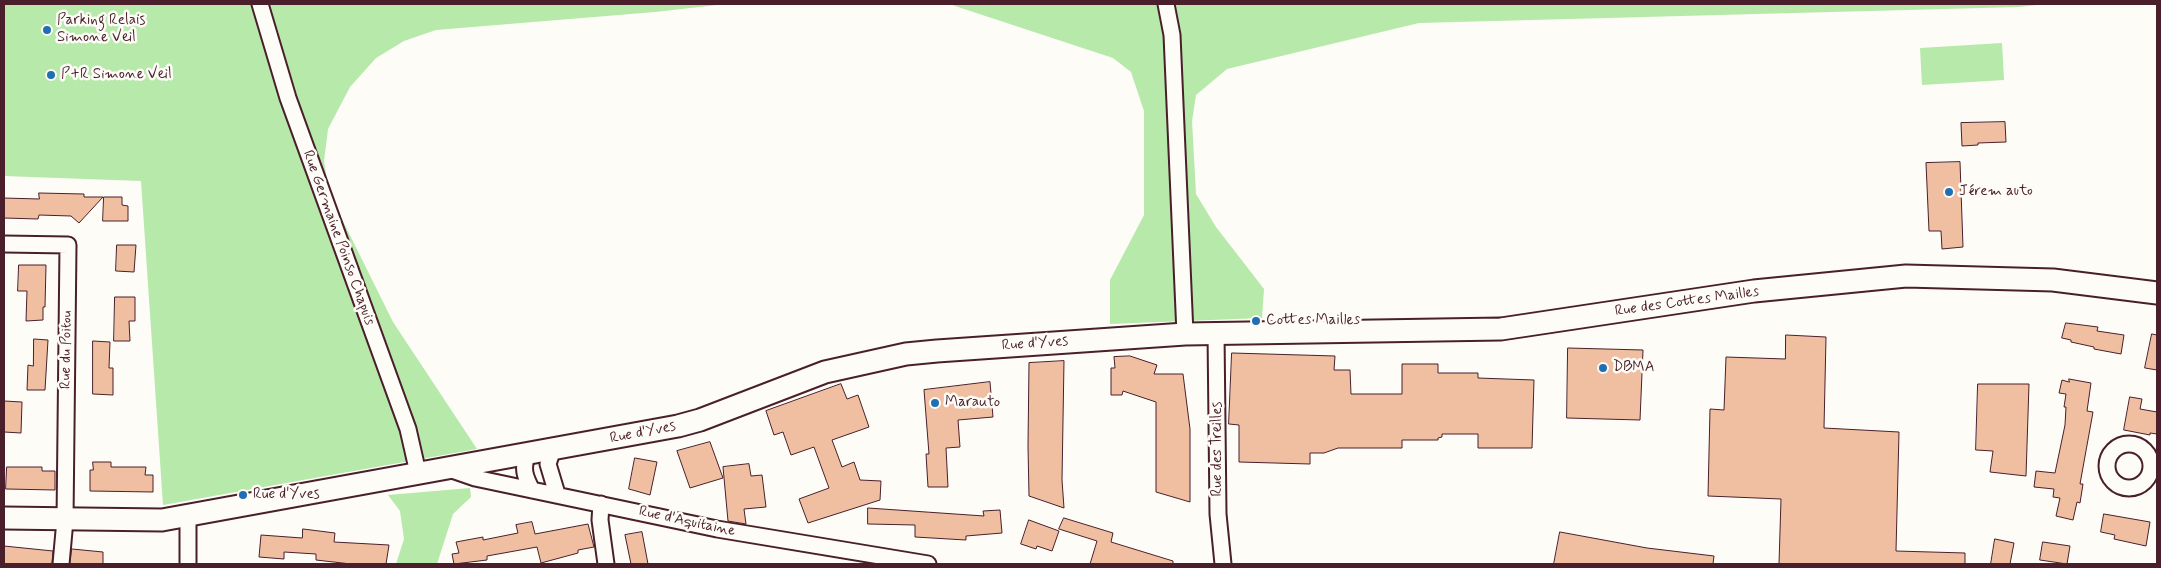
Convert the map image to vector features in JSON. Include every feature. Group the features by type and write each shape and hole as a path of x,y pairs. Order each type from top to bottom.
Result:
{"street":[{"name":"Rue Germaine Poinso Chapuis","path":"260,4 300,131 408,429 418,472"},
{"path":"1166,4 1172,35 1185,334"},
{"path":"1172,35 1177,4"},
{"name":"Rue du Poitou","path":"4,244 68,245 65,520"},
{"name":"Rue des Cottes Mailles","path":"1216,333 1501,329 1754,292 1906,276 2053,280 2157,293"},
{"name":"Rue d'Yves","path":"4,518 162,520 418,472 553,450 678,426 700,420 825,372 906,354 1216,333"},
{"name":"Rue des Treilles","path":"1216,333 1218,514 1223,564"},
{"path":"553,450 548,464 557,494"},
{"path":"527,454 524,469 532,490"},
{"name":"Rue d'Aquitaine","path":"449,468 464,475 718,529 883,561 928,564"},
{"path":"601,504 600,520 606,564"},
{"path":"188,516 188,564"},
{"path":"61,564 65,520"}],"green space":[{"path":"4,4 726,4 655,12 436,30 404,41 376,58 350,87 328,129 324,161 329,193 393,322 477,449 163,505 141,181 4,176"},
{"path":"949,4 2045,4 2019,7 1419,23 1227,69 1196,95 1192,121 1196,194 1216,227 1264,289 1262,318 1110,324 1110,280 1144,215 1144,111 1131,72 1113,58"},
{"path":"2002,43 2004,80 1922,85 1920,48"},
{"path":"470,488 471,497 453,514 437,564 396,564 404,539 400,511 388,495"}],"building":[{"path":"2005,122 2006,142 1978,143 1978,145 1962,146 1961,123"},
{"path":"1960,162 1963,247 1942,249 1941,231 1929,231 1926,163"},
{"path":"39,193 84,194 84,197 103,197 79,223 71,216 39,215 38,219 4,218 4,198 39,199"},
{"path":"104,197 122,197 122,205 128,206 128,221 103,221"},
{"path":"117,245 136,245 134,272 116,271"},
{"path":"19,265 46,265 43,320 26,321 27,291 18,291"},
{"path":"115,297 135,297 135,321 129,321 130,341 114,341"},
{"path":"2066,323 2098,327 2097,331 2124,335 2121,354 2094,349 2094,347 2062,338"},
{"path":"2152,334 2157,335 2157,370 2145,368"},
{"path":"1786,335 1826,337 1824,428 1899,432 1896,551 1965,553 1965,564 1779,564 1781,499 1708,496 1710,409 1724,410 1726,357 1785,359"},
{"path":"34,339 48,340 45,390 27,390 28,365 33,366"},
{"path":"93,341 110,342 109,368 113,368 113,395 93,394"},
{"path":"1568,348 1643,350 1640,420 1567,418"},
{"path":"1232,353 1335,356 1334,370 1350,370 1351,394 1402,394 1402,364 1438,364 1438,373 1478,373 1478,378 1534,380 1532,448 1478,448 1478,434 1442,434 1442,437 1438,438 1438,440 1402,440 1402,448 1338,448 1324,453 1310,453 1310,464 1239,462 1239,425 1229,424"},
{"path":"1130,356 1157,365 1154,374 1183,374 1190,429 1190,502 1156,492 1156,402 1123,391 1122,395 1111,395 1111,368 1115,368 1114,357"},
{"path":"1064,361 1062,480 1064,508 1029,496 1028,446 1029,363"},
{"path":"2069,379 2091,383 2087,411 2093,412 2080,484 2083,484 2080,503 2077,502 2073,520 2056,516 2060,498 2053,497 2054,489 2034,487 2036,471 2055,473 2065,425 2066,407 2064,407 2066,394 2059,393 2062,380 2069,382"},
{"path":"990,382 993,417 958,420 960,447 946,448 948,487 928,487 926,454 929,454 924,390"},
{"path":"841,384 847,399 858,395 869,427 832,440 842,467 854,462 860,480 881,481 880,500 808,523 799,499 829,488 814,447 791,455 783,432 774,435 766,411"},
{"path":"1978,384 2029,384 2026,476 1990,472 1993,451 1976,450"},
{"path":"2130,397 2142,399 2140,409 2157,412 2157,434 2150,433 2150,435 2124,430"},
{"path":"4,401 22,402 21,433 4,432"},
{"path":"710,442 723,478 690,488 677,451"},
{"path":"635,458 657,462 650,495 629,489"},
{"path":"93,462 111,462 111,467 146,467 145,475 153,475 153,492 90,491 90,470 93,470"},
{"path":"749,464 751,476 762,475 766,507 744,509 746,524 728,521 723,467"},
{"path":"7,467 42,467 42,471 55,471 55,490 6,489"},
{"path":"868,508 984,516 983,511 1000,510 1002,533 966,536 966,540 915,537 915,525 868,524"},
{"path":"2104,514 2150,522 2146,546 2114,539 2115,535 2101,532"},
{"path":"1064,518 1113,533 1111,542 1173,561 1173,564 1090,564 1097,541 1059,529"},
{"path":"1029,520 1059,531 1052,551 1037,546 1036,549 1021,544"},
{"path":"532,522 535,534 588,524 594,547 578,550 578,553 541,563 537,547 487,556 487,560 454,564 452,554 459,553 456,542 483,537 483,540 518,533 516,525"},
{"path":"303,529 335,533 334,542 389,545 386,564 351,564 316,560 316,554 284,552 284,559 259,557 261,535 302,538"},
{"path":"642,532 648,564 631,564 625,535"},
{"path":"1560,532 1647,548 1714,556 1713,564 1554,564"},
{"path":"1995,539 2014,543 2010,564 1991,564"},
{"path":"2043,542 2070,546 2067,564 2040,560"},
{"path":"4,546 53,551 52,564 4,564"},
{"path":"72,549 103,552 103,564 70,564"}],"place":[{"name":"Parking Relais Simone Veil","path":"47,30"},
{"name":"P+R Simone Veil","path":"51,75"},
{"name":"Jérem auto","path":"1949,192"},
{"name":"Cottes Mailles","path":"1256,321"},
{"name":"DBMA","path":"1603,368"},
{"name":"Marauto","path":"935,403"},
{"name":"Rue d'Yves","path":"243,495"}]}
